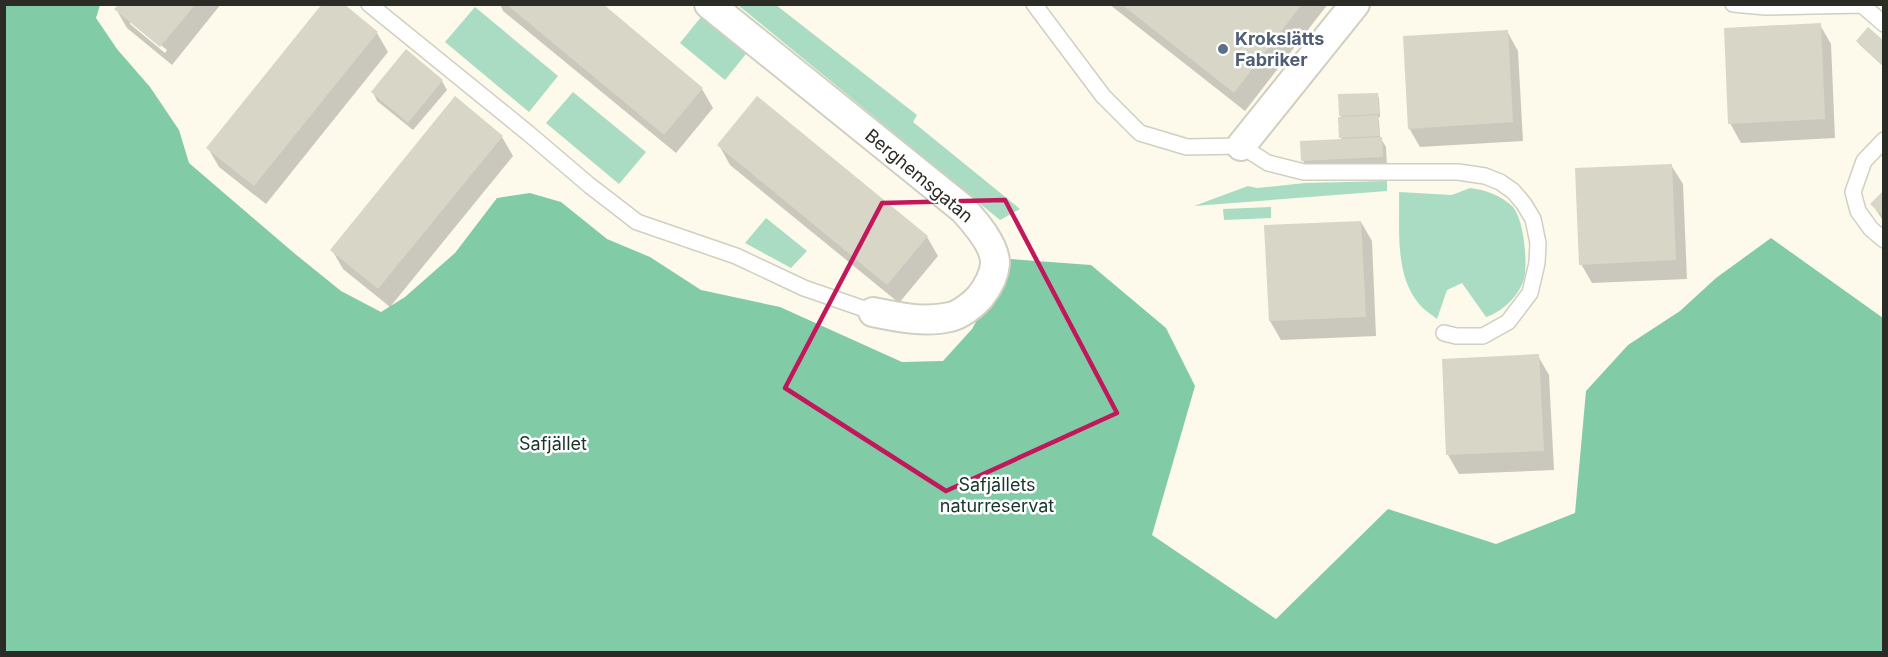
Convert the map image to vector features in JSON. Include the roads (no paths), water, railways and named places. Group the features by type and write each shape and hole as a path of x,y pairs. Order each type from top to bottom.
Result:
{"street":[{"name":"Berghemsgatan","path":"709,4 963,209 978,225 995,263 988,286 976,302 952,317 920,320 873,312"},
{"path":"1241,146 1355,4"}],"lane":[{"path":"369,4 636,222 736,256 804,288 873,312"},
{"path":"1034,4 1103,96 1140,133 1187,147 1241,146 1268,163 1304,172 1458,172 1485,176 1513,191 1533,219 1538,243 1536,270 1530,293 1508,322 1483,336 1456,336 1444,333"},
{"path":"1733,4 1766,7 1862,5 1884,24"},
{"path":"1884,140 1864,161 1853,192 1858,211 1871,229 1884,240"}],"place":[{"name":"Krokslätts Fabriker","path":"1223,49"}],"park label":[{"name":"Safjället","path":"553,444"},
{"name":"Safjällets naturreservat","path":"997,495"}]}
